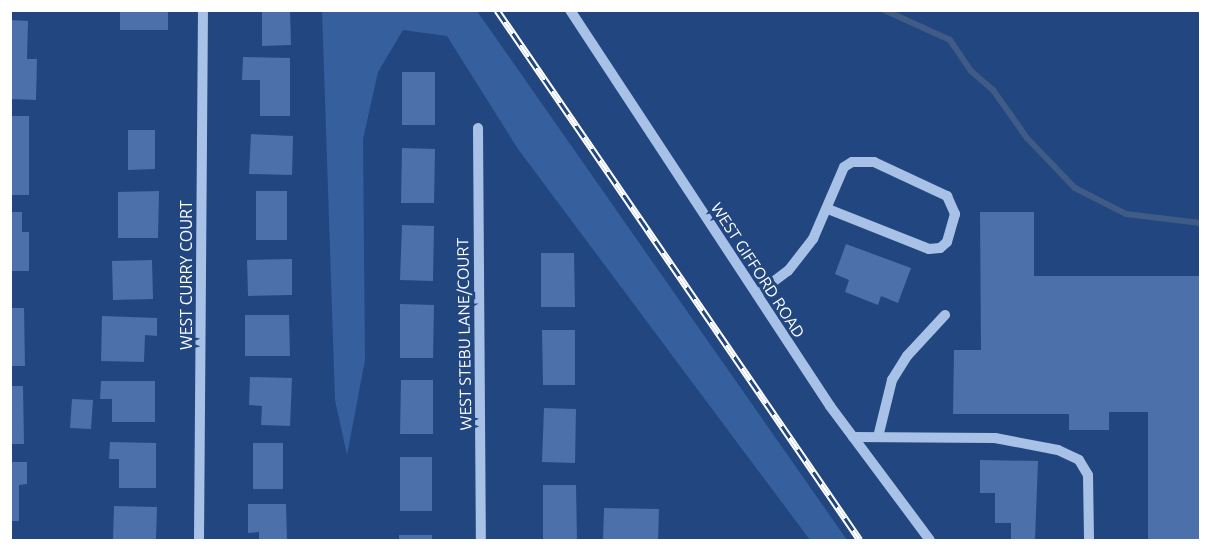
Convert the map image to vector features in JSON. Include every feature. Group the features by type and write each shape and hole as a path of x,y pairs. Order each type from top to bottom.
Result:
{"street":[{"name":"WEST CURRY COURT","path":"199,540 203,10"},
{"name":"WEST GIFFORD ROAD","path":"570,10 853,436 930,540"},
{"name":"WEST STEBU LANE/COURT","path":"478,128 481,540"},
{"path":"757,294 788,271 813,239 828,209 844,167 862,160 947,196 955,214 947,242 940,248 929,249 828,209"},
{"path":"878,437 892,380 907,356 945,315"},
{"path":"853,436 995,438 1032,443 1079,460 1088,475 1089,540"}],"shaded area":[{"path":"322,11 477,11 847,540 810,540 518,149 447,36 403,30 378,72 363,139 365,360 347,455 335,400"}],"building":[{"path":"120,10 168,10 168,30 120,30"},
{"path":"262,10 290,10 291,45 262,46"},
{"path":"10,20 28,21 27,59 37,59 36,100 10,99"},
{"path":"243,57 290,58 290,116 260,116 260,80 242,80"},
{"path":"402,72 435,72 435,125 402,125"},
{"path":"10,116 29,116 29,195 10,195"},
{"path":"128,130 155,130 155,169 128,170"},
{"path":"251,134 293,136 292,175 249,174"},
{"path":"402,148 435,149 434,203 401,203"},
{"path":"159,191 158,238 118,238 118,192"},
{"path":"256,191 287,191 287,240 256,240"},
{"path":"10,212 22,212 22,232 29,232 29,271 10,271"},
{"path":"980,212 1034,212 1034,276 1200,276 1200,540 1148,540 1148,412 1109,412 1109,430 1069,430 1069,414 953,414 954,350 981,350"},
{"path":"402,225 434,226 433,281 400,280"},
{"path":"846,244 911,268 898,303 881,296 878,305 845,292 849,280 835,274"},
{"path":"541,253 574,253 575,307 541,307"},
{"path":"292,259 292,295 248,296 247,260"},
{"path":"152,260 153,299 113,300 112,261"},
{"path":"400,304 434,305 433,358 400,358"},
{"path":"10,308 24,308 25,366 10,366"},
{"path":"245,315 289,315 290,356 245,356"},
{"path":"102,316 157,318 157,336 145,335 144,362 101,361"},
{"path":"542,330 575,330 575,385 543,385"},
{"path":"250,377 292,378 290,426 261,425 262,406 249,405"},
{"path":"401,380 433,380 433,434 400,434"},
{"path":"101,381 155,381 155,422 112,422 112,399 100,399"},
{"path":"10,386 23,386 24,444 10,444"},
{"path":"72,399 93,400 91,429 70,428"},
{"path":"544,408 576,409 575,463 542,462"},
{"path":"110,442 156,443 156,488 119,488 119,459 109,459"},
{"path":"253,443 283,443 283,489 253,489"},
{"path":"400,457 432,457 432,511 400,511"},
{"path":"980,460 1038,461 1035,540 1011,540 1011,523 995,523 995,493 980,493"},
{"path":"10,462 27,462 27,484 19,485 19,521 10,521"},
{"path":"543,485 576,485 577,540 543,540"},
{"path":"248,504 286,504 287,540 259,540 259,532 248,533"},
{"path":"114,506 157,507 156,540 113,540"},
{"path":"604,508 659,509 658,540 603,540"},
{"path":"399,535 432,535 432,540 399,540"}],"waterway":[{"path":"884,10 950,40 971,71 993,90 1027,138 1075,188 1126,214 1200,223"}],"railway":[{"path":"497,10 860,540"}]}
